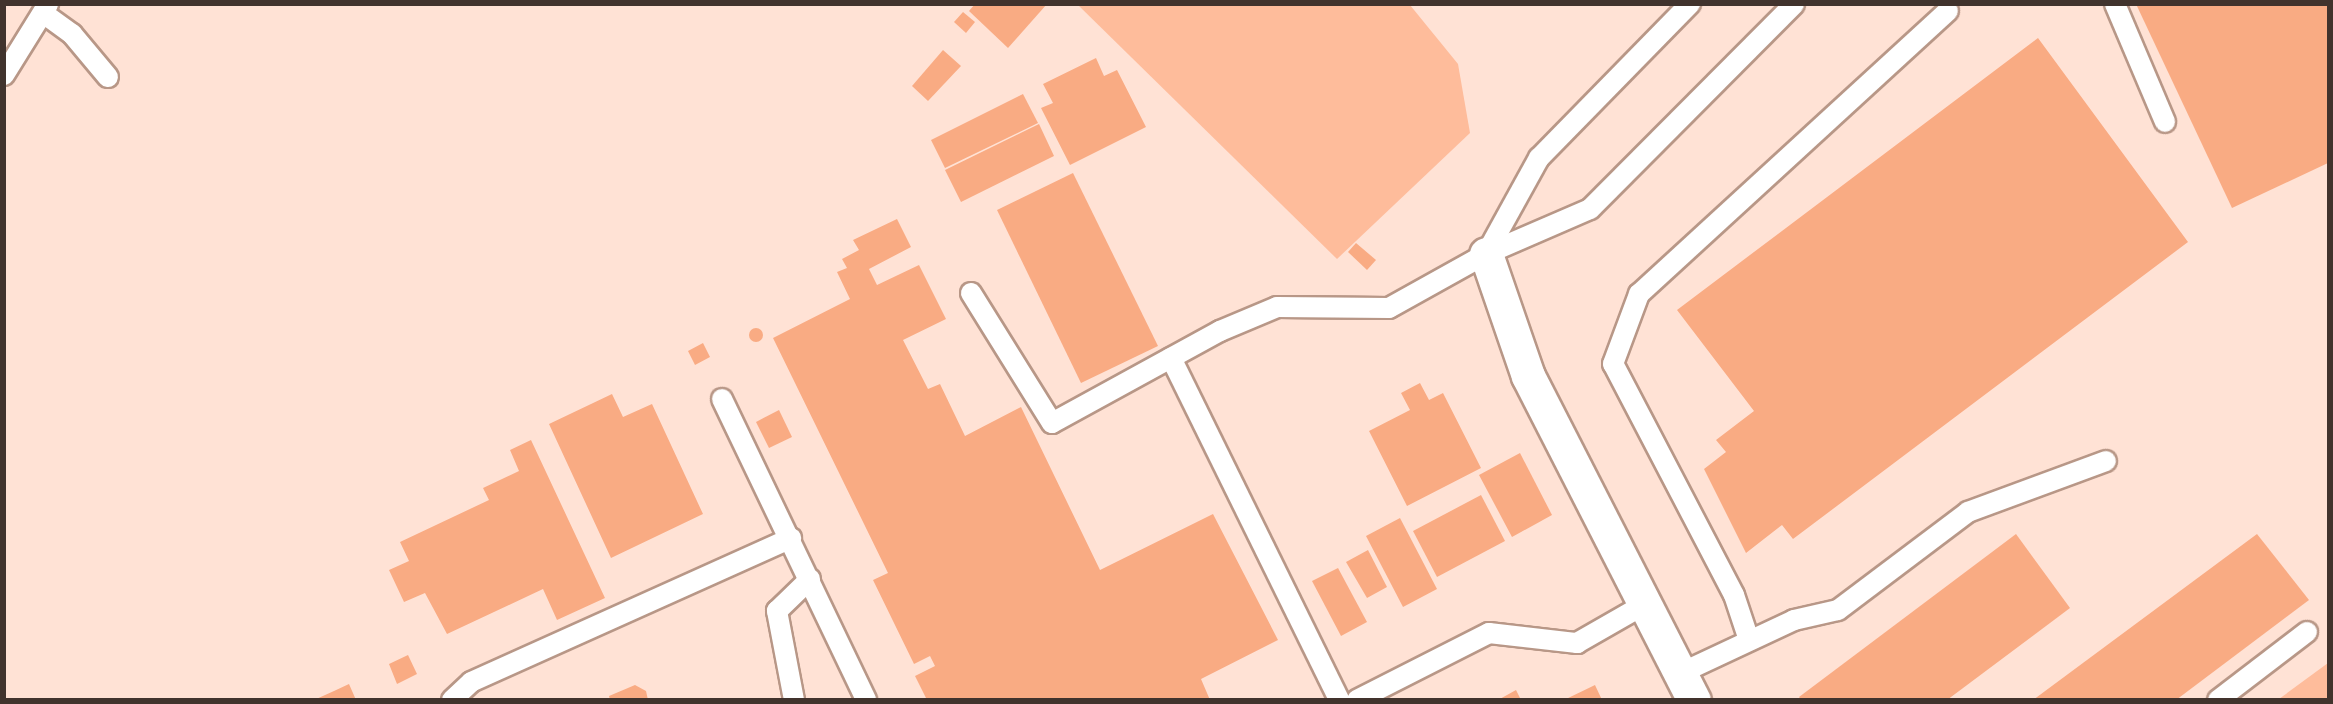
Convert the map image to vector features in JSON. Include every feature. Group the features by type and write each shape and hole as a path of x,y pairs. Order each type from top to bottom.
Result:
{"street":[{"path":"1486,254 1528,376 1687,686"}],"lane":[{"path":"1486,254 1539,158 1690,4"},
{"path":"971,293 1052,423 1220,331 1277,307 1389,308 1486,254 1590,209 1794,4"},
{"path":"2115,4 2165,122"},
{"path":"4,75 46,9 72,33 108,77"},
{"path":"1749,640 1734,595 1613,364 1640,294 1948,11"},
{"path":"1171,358 1339,699"},
{"path":"722,399 791,538 866,699"},
{"path":"1687,686 1749,640 1794,620 1838,610 1968,512 2106,461"},
{"path":"452,699 471,682 791,538"},
{"path":"794,699 777,611 810,579"},
{"path":"1357,699 1489,633 1577,643 1645,604"},
{"path":"2218,699 2307,632"}],"shaded area":[{"path":"1078,5 1410,5 1458,64 1470,133 1337,259"},
{"path":"2328,663 2328,699 2279,699"}],"building":[{"path":"975,4 1047,4 1008,48 969,11"},
{"path":"2136,4 2328,4 2328,163 2232,208"},
{"path":"963,12 975,22 966,33 954,22"},
{"path":"2038,38 2188,242 1793,539 1782,525 1746,553 1704,469 1726,452 1716,440 1754,411 1677,310"},
{"path":"943,50 961,66 928,101 912,86"},
{"path":"1096,58 1104,76 1117,70 1146,127 1070,165 1041,108 1053,103 1043,84"},
{"path":"1023,94 1038,123 945,168 931,140"},
{"path":"1039,124 1054,156 961,202 945,170"},
{"path":"1073,173 1158,346 1081,383 997,210"},
{"path":"897,219 911,247 869,269 877,285 919,265 946,319 903,340 928,389 940,384 965,436 1021,407 1100,570 1213,514 1278,640 1201,679 1210,700 927,700 915,676 935,666 930,656 914,664 873,580 888,573 773,338 850,299 837,272 847,268 842,259 859,250 853,240"},
{"path":"1356,243 1376,260 1367,270 1348,252"},
{"path":"756,328 761,330 763,335 761,340 756,342 751,340 749,335 751,330"},
{"path":"703,343 710,357 695,365 688,351"},
{"path":"1420,383 1429,400 1443,393 1481,468 1407,506 1369,431 1410,410 1401,393"},
{"path":"612,394 623,417 652,404 703,514 611,558 549,424"},
{"path":"779,410 792,437 769,448 756,422"},
{"path":"531,440 605,598 557,620 543,589 447,634 425,593 404,602 389,570 409,561 400,542 489,500 483,488 519,471 510,450"},
{"path":"1520,453 1552,515 1512,537 1479,475"},
{"path":"1481,495 1505,541 1437,577 1413,531"},
{"path":"1400,518 1437,589 1403,607 1366,536"},
{"path":"2016,534 2070,608 1947,700 1801,700 1799,697"},
{"path":"2257,534 2309,600 2176,700 2033,700"},
{"path":"1368,550 1387,587 1367,598 1346,562"},
{"path":"1338,568 1367,622 1341,636 1312,581"},
{"path":"408,655 417,674 397,684 389,664"},
{"path":"349,684 356,700 314,700 334,691"},
{"path":"635,685 646,691 648,700 610,700 609,696"},
{"path":"1595,685 1602,700 1564,700"},
{"path":"1516,690 1521,700 1498,700"}]}
